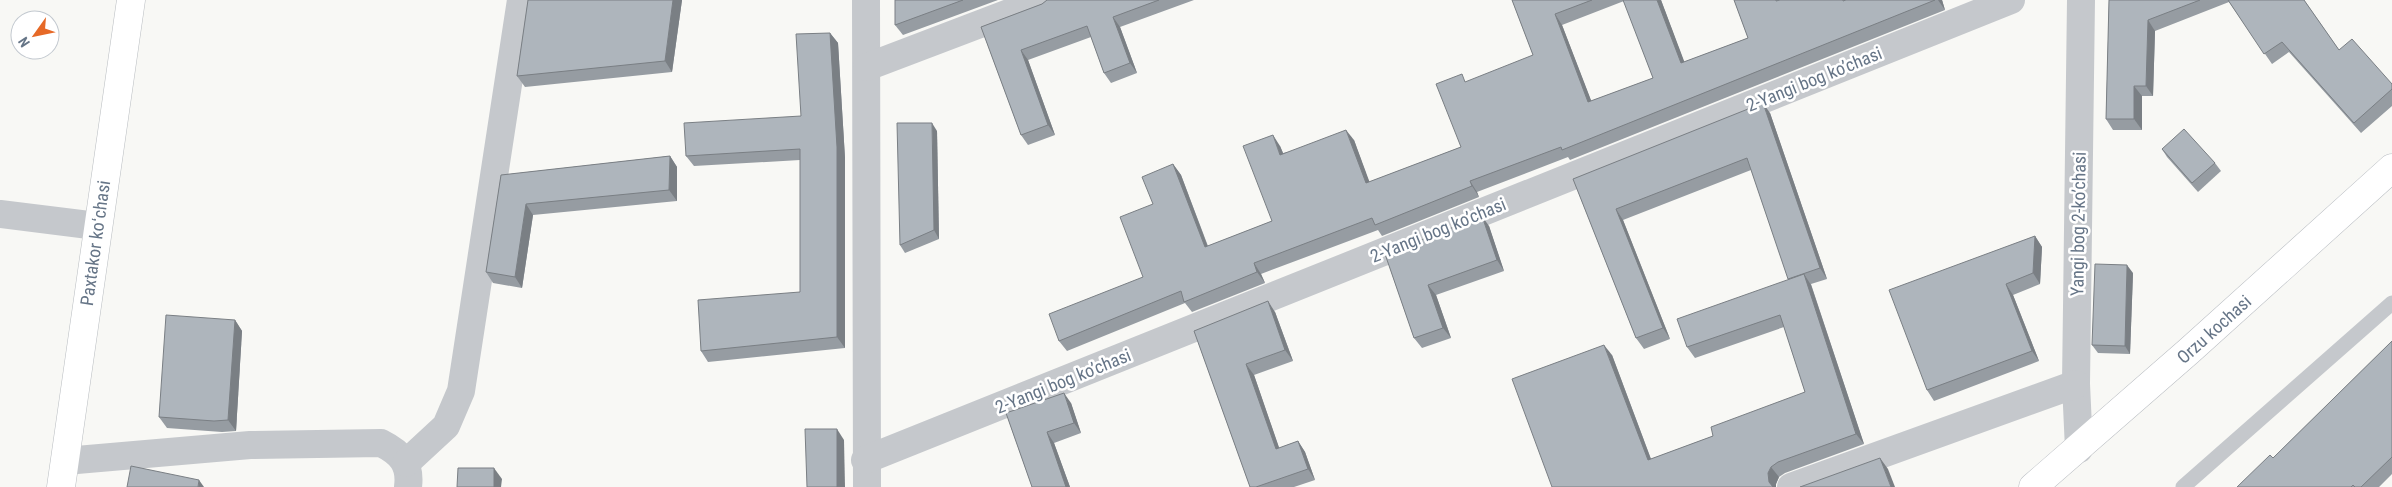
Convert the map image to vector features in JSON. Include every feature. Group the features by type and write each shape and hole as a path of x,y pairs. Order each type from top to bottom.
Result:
{"main road":[{"name":"Paxtakor koʻchasi","path":"63,474 97,226 131,0"},
{"name":"Orzu kochasi","path":"2033,487 2079,449 2392,168"}],"street":[{"path":"63,474 250,446 381,443 397,451 407,475 446,426 461,391 521,0"},
{"path":"866,0 867,487"},
{"path":"867,67 1043,0"},
{"name":"2-Yangi bog koʼchasi","path":"866,460 2011,0"},
{"name":"Yangi bog 2-koʼchasi","path":"2079,449 2076,384 2081,0"},
{"path":"0,214 97,226"},
{"path":"1791,487 2076,384"}],"lane":[{"path":"2183,487 2392,303"}],"building":[{"path":"528,0 673,0 665,61 517,76"},
{"path":"895,0 963,0 895,25"},
{"path":"1047,0 1159,0 1113,17 1130,63 1104,73 1087,26 1021,50 1048,125 1021,135 981,27 1042,4"},
{"path":"1512,0 1592,0 1555,14 1588,102 1653,78 1623,0 1657,0 1681,63 1748,38 1734,0 1935,0 1562,150 1561,147 1470,181 1472,186 1375,225 1372,218 1254,263 1257,272 1184,302 1181,291 1059,341 1049,314 1143,277 1120,217 1153,204 1142,177 1173,164 1205,247 1272,221 1243,146 1273,135 1280,155 1346,130 1366,183 1461,147 1436,84 1462,74 1465,82 1533,55"},
{"path":"2109,0 2200,0 2148,20 2146,86 2134,86 2134,119 2106,119"},
{"path":"2228,0 2304,0 2339,50 2352,39 2392,84 2392,89 2354,123 2282,42 2264,54"},
{"path":"830,33 837,147 837,337 701,351 698,300 800,292 800,149 686,156 684,123 801,116 796,34"},
{"path":"1763,103 1820,268 1788,279 1747,158 1616,209 1663,328 1636,338 1573,179"},
{"path":"897,123 932,123 934,230 900,245"},
{"path":"2184,129 2215,163 2192,183 2162,149"},
{"path":"670,156 669,190 526,204 515,277 486,272 501,175"},
{"path":"1482,216 1497,260 1428,285 1443,328 1414,338 1385,254"},
{"path":"2035,236 2033,273 2006,284 2032,351 1927,390 1889,290"},
{"path":"2095,264 2127,265 2125,346 2092,345"},
{"path":"1804,274 1856,434 1778,462 1771,467 1768,473 1769,482 1773,487 1552,487 1512,379 1604,345 1648,460 1713,436 1711,427 1805,392 1780,315 1687,347 1677,319"},
{"path":"1268,301 1285,350 1246,364 1276,449 1298,441 1308,469 1256,487 1250,487 1194,331"},
{"path":"166,315 235,320 228,420 214,421 159,417"},
{"path":"2392,341 2392,457 2361,487 2353,485 2351,487 2237,487 2270,455 2273,458"},
{"path":"1064,393 1074,423 1047,432 1066,487 1032,487 1006,413"},
{"path":"805,429 837,429 837,487 807,487"},
{"path":"1880,458 1891,487 1800,487"},
{"path":"131,466 199,480 198,487 127,487"},
{"path":"458,468 494,468 494,487 457,487"}]}
